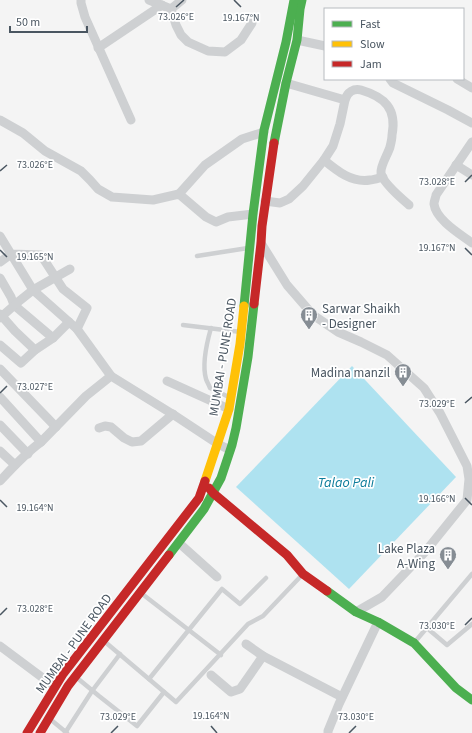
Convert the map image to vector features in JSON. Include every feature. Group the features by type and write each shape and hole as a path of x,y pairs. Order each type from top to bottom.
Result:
{"main road":[{"name":"MUMBAI - PUNE ROAD","path":"40,733 68,686 179,543 204,509 221,478 236,428 248,357 262,226 274,140 297,40 300,9 295,0"},
{"name":"MUMBAI - PUNE ROAD","path":"27,733 63,674 199,498 205,483 229,409 241,332 253,214 264,132 295,0"},
{"path":"205,483 213,493 286,555 303,574 356,612 378,622 414,643 456,688 472,700"}],"street":[{"path":"82,0 81,4 85,17 131,120"},
{"path":"149,0 171,9 181,35 188,42 208,50 225,52 241,40 252,23"},
{"path":"171,9 182,0"},
{"path":"98,48 162,5"},
{"path":"297,40 324,46"},
{"path":"391,80 393,83 472,123"},
{"path":"458,80 472,88"},
{"path":"286,83 345,100"},
{"path":"265,201 280,203 289,199 303,186 333,146 340,124 346,96 351,91 360,90 384,101 391,110 394,118 393,130 390,146 381,171 382,177 409,205"},
{"path":"0,120 23,133 45,151 81,171 98,189 112,197 153,200 179,194 205,164 242,139 264,132"},
{"path":"472,142 436,195 434,204 437,213 447,225 472,243"},
{"path":"324,160 336,170 357,180 370,180 382,177"},
{"path":"456,165 472,175"},
{"path":"179,194 206,217 216,222 228,217 253,214"},
{"path":"0,236 33,290 77,330 111,376 218,444 230,450"},
{"path":"261,243 287,286 313,316 338,332 387,355 424,388 440,413 467,466 470,498 425,552 382,596 356,612"},
{"path":"0,262 11,254 41,255 63,288 88,308 77,330"},
{"path":"35,350 1,316 33,290 70,269"},
{"path":"0,278 14,305 54,338"},
{"path":"0,344 21,363 35,350 54,338 69,322"},
{"path":"0,369 56,427"},
{"path":"0,481 86,396 111,376"},
{"path":"167,381 229,409"},
{"path":"0,397 41,442"},
{"path":"99,428 105,426 111,427 124,438 132,442 140,441 173,414"},
{"path":"0,425 28,454"},
{"path":"0,451 15,465"},
{"path":"179,543 218,577"},
{"path":"328,733 342,697 378,622"},
{"path":"246,644 263,656 342,697"},
{"path":"0,646 55,687"},
{"path":"211,676 231,692 240,689 263,656"}],"lane":[{"path":"197,256 250,248"},
{"path":"183,325 241,332"},
{"path":"211,328 206,347 206,379 210,388 231,398"},
{"path":"103,640 176,702 248,624 263,616 303,574"},
{"path":"414,643 472,574"},
{"path":"149,679 222,590 240,604 266,578"},
{"path":"140,592 221,654"},
{"path":"427,628 447,645 472,624"},
{"path":"49,718 66,733 92,691 120,654"},
{"path":"76,676 92,691 137,726 164,692"}],"water":[{"name":"Talao Pali","path":"352,366 456,477 349,589 236,487"}],"traffic: fast":[{"path":"244,306 253,214 264,130 286,42 294,0"},
{"path":"274,143 286,83 297,40 302,0"},
{"path":"169,555 204,509 221,478 236,428 248,357 254,304"},
{"path":"327,591 356,612 378,622 414,643 456,688 472,700"}],"traffic: slow":[{"path":"205,481 229,409 240,344 244,306"}],"traffic: jam":[{"path":"254,304 262,226 274,143"},
{"path":"27,733 63,674 199,498 205,481"},
{"path":"209,488 287,555 303,574 327,591"},
{"path":"40,733 68,686 169,555"}],"place":[{"name":"Sarwar Shaikh - Designer","path":"309,330"},
{"name":"Madina manzil","path":"403,387"},
{"name":"Lake Plaza A-Wing","path":"448,570"}]}
